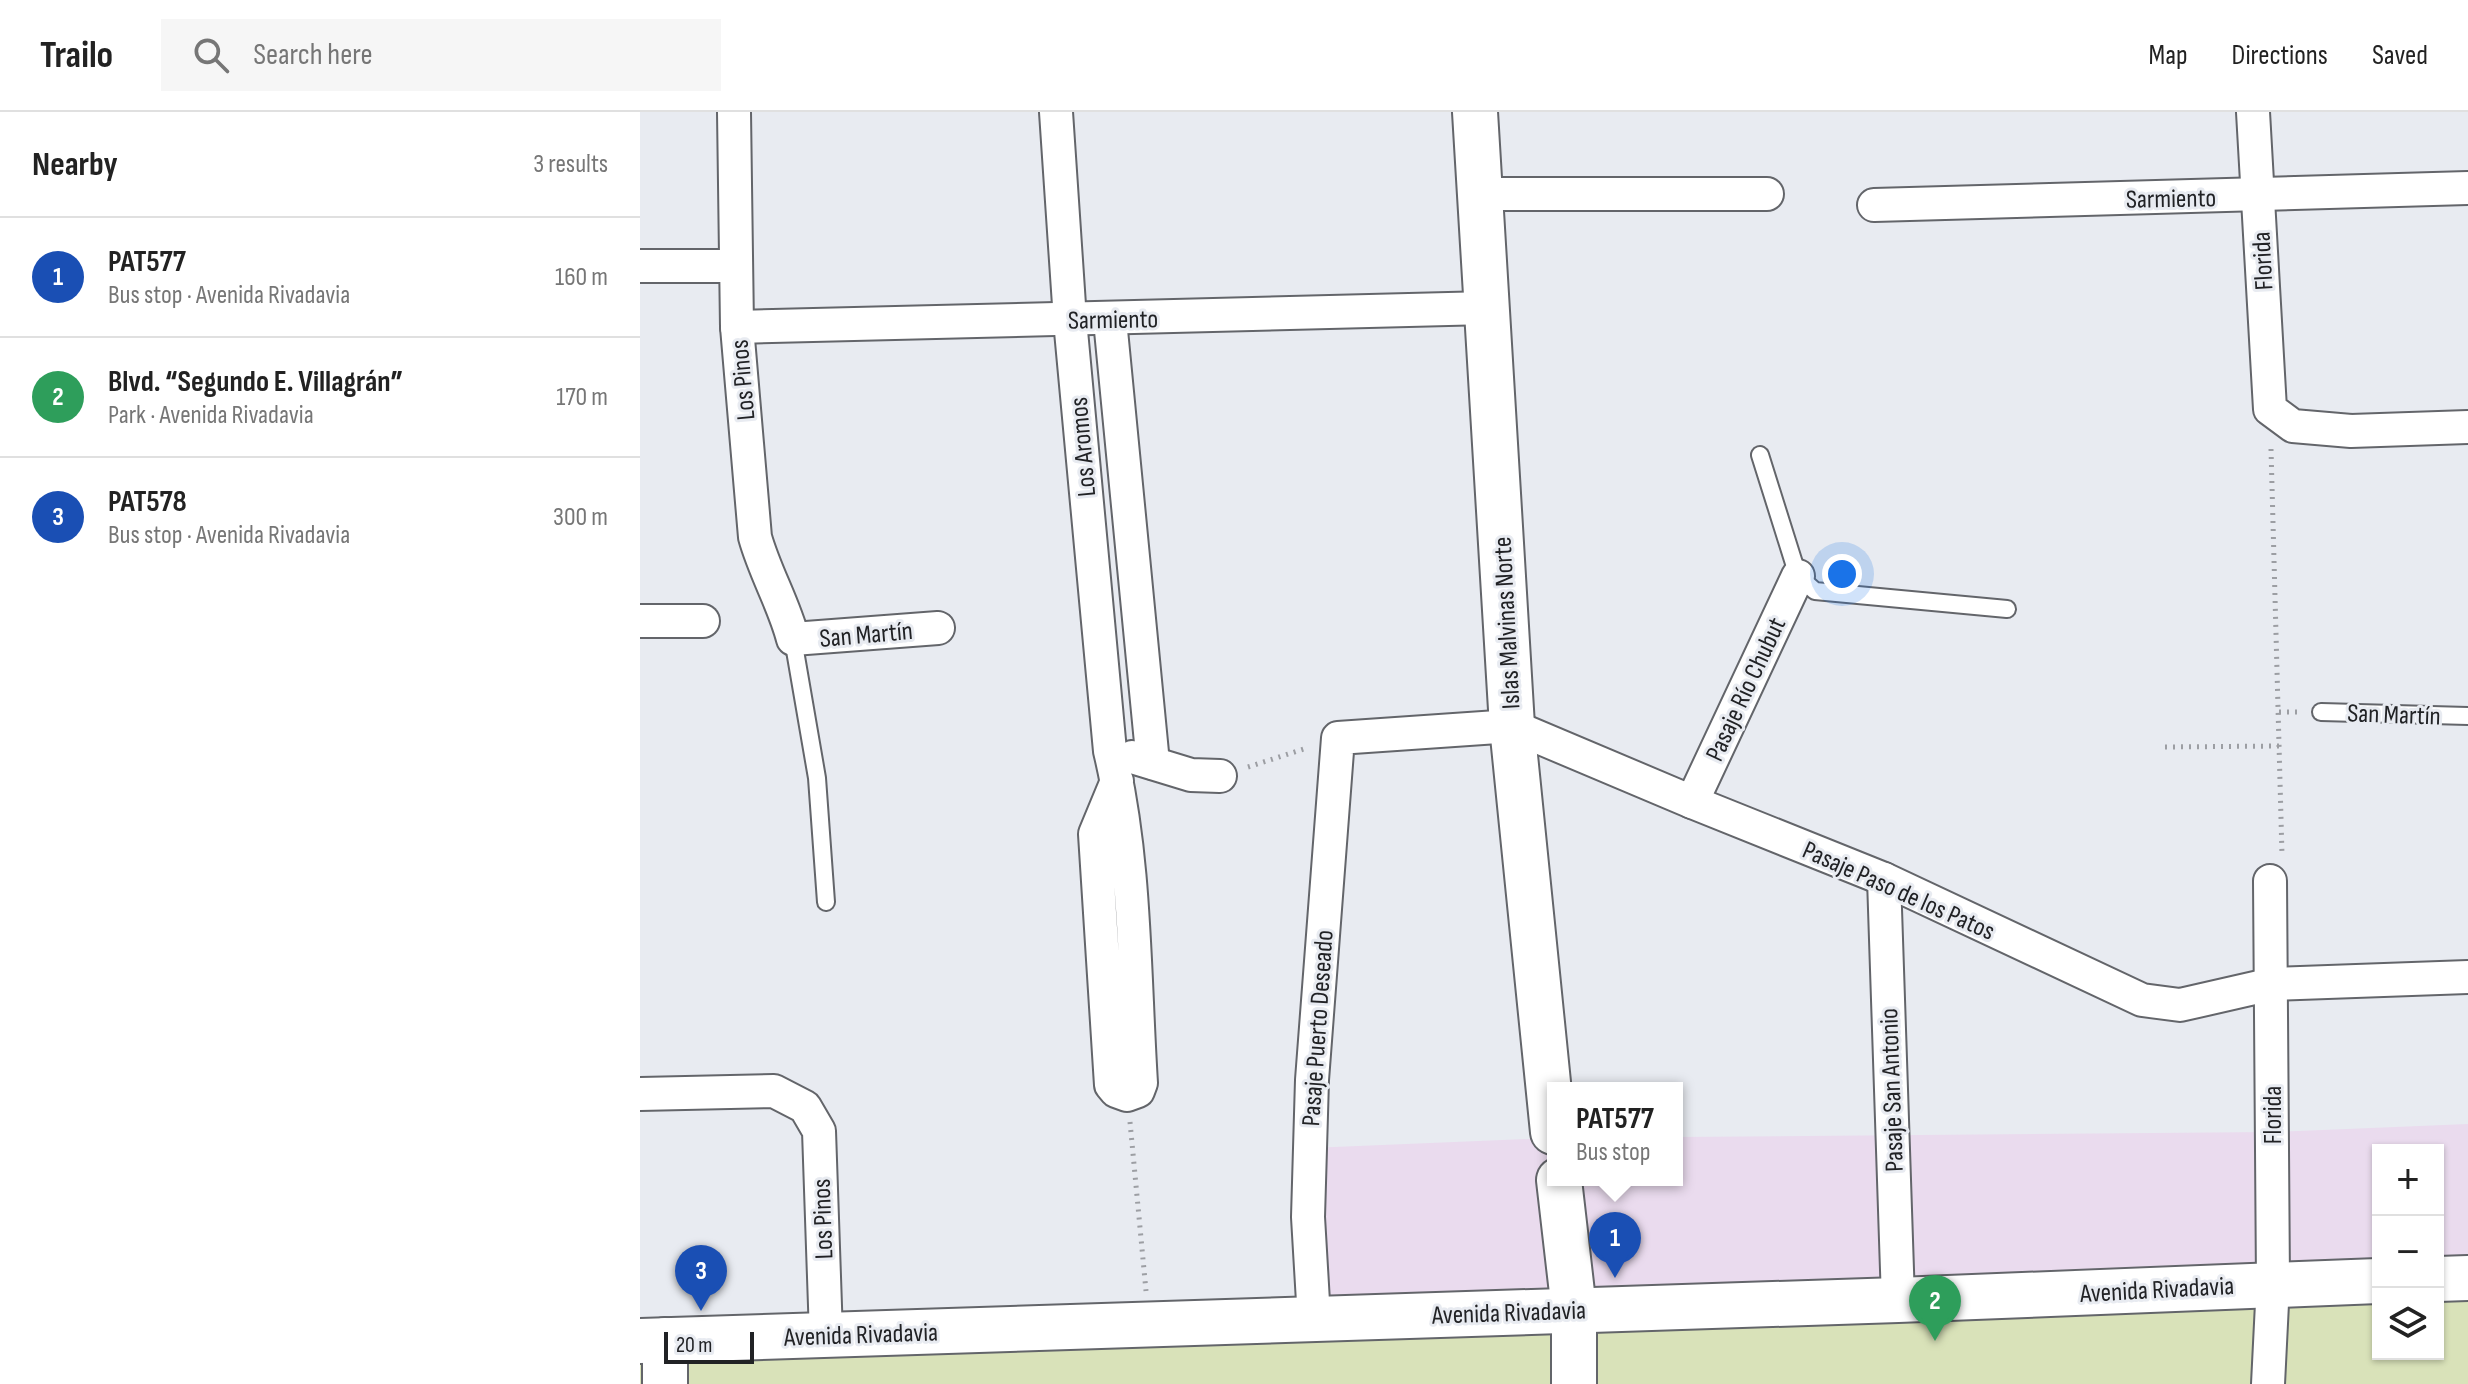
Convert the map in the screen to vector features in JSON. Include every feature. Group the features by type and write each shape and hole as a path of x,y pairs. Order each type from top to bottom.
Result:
{"main road":[{"name":"Islas Malvinas Norte","path":"1475,112 1512,726 1548,1082"},
{"path":"1560,1186 1574,1310 1574,1383"},
{"path":"2444,1279 2468,1278"},
{"name":"Avenida Rivadavia","path":"653,1341 2372,1281"},
{"path":"653,1341 665,1384"}],"street":[{"name":"Los Pinos","path":"734,112 737,327 755,537 761,559 787,614 793,639"},
{"name":"Los Aromos","path":"1056,112 1070,320 1114,766 1095,834 1111,1085 1116,1091 1127,1095"},
{"name":"Florida","path":"2253,112 2270,409"},
{"name":"Sarmiento","path":"1874,205 2468,188"},
{"path":"1479,194 1767,194"},
{"path":"640,266 736,266"},
{"name":"Sarmiento","path":"737,327 1110,320 1488,308"},
{"name":"Los Aromos","path":"1110,320 1153,763"},
{"path":"2270,409 2293,426 2351,431 2468,427"},
{"name":"Pasaje Río Chubut","path":"1692,802 1798,576"},
{"path":"640,621 703,621"},
{"name":"San Martín","path":"793,639 938,628"},
{"name":"Pasaje Paso de los Patos","path":"1338,738 1512,726 1884,879 2142,1000 2180,1005 2272,984 2468,977"},
{"name":"Pasaje Puerto Deseado","path":"1314,1319 1308,1217 1312,1080 1338,738"},
{"path":"1114,766 1153,763 1191,775 1220,776"},
{"name":"Pasaje San Antonio","path":"1884,879 1898,1300"},
{"name":"Florida","path":"2268,1384 2273,1283 2270,881"},
{"name":"Los Pinos","path":"640,1094 774,1091 805,1107 819,1131 826,1335"}],"lane":[{"path":"1760,455 1798,576 1815,591 2007,609"},
{"path":"793,639 817,778 826,902"},
{"name":"San Martín","path":"2321,712 2468,716"}],"path":[{"path":"2270,409 2282,855 2270,881"},
{"path":"1220,776 1338,738"},
{"path":"2165,747 2280,746"},
{"path":"1127,1095 1149,1324"}],"shaded area":[{"path":"2468,1124 2468,1384 1314,1319 1310,1148 1547,1138 1547,1186 1683,1186 1683,1137 2272,1132"}],"green space":[{"path":"2468,1278 2468,1384 640,1384 640,1341 2372,1281 2372,1360 2444,1360 2444,1279"}],"place":[{"name":"PAT577","path":"1615,1278"},
{"name":"PAT578","path":"701,1311"},
{"name":"Blvd. “Segundo E. Villagrán”","path":"1935,1341"}]}
